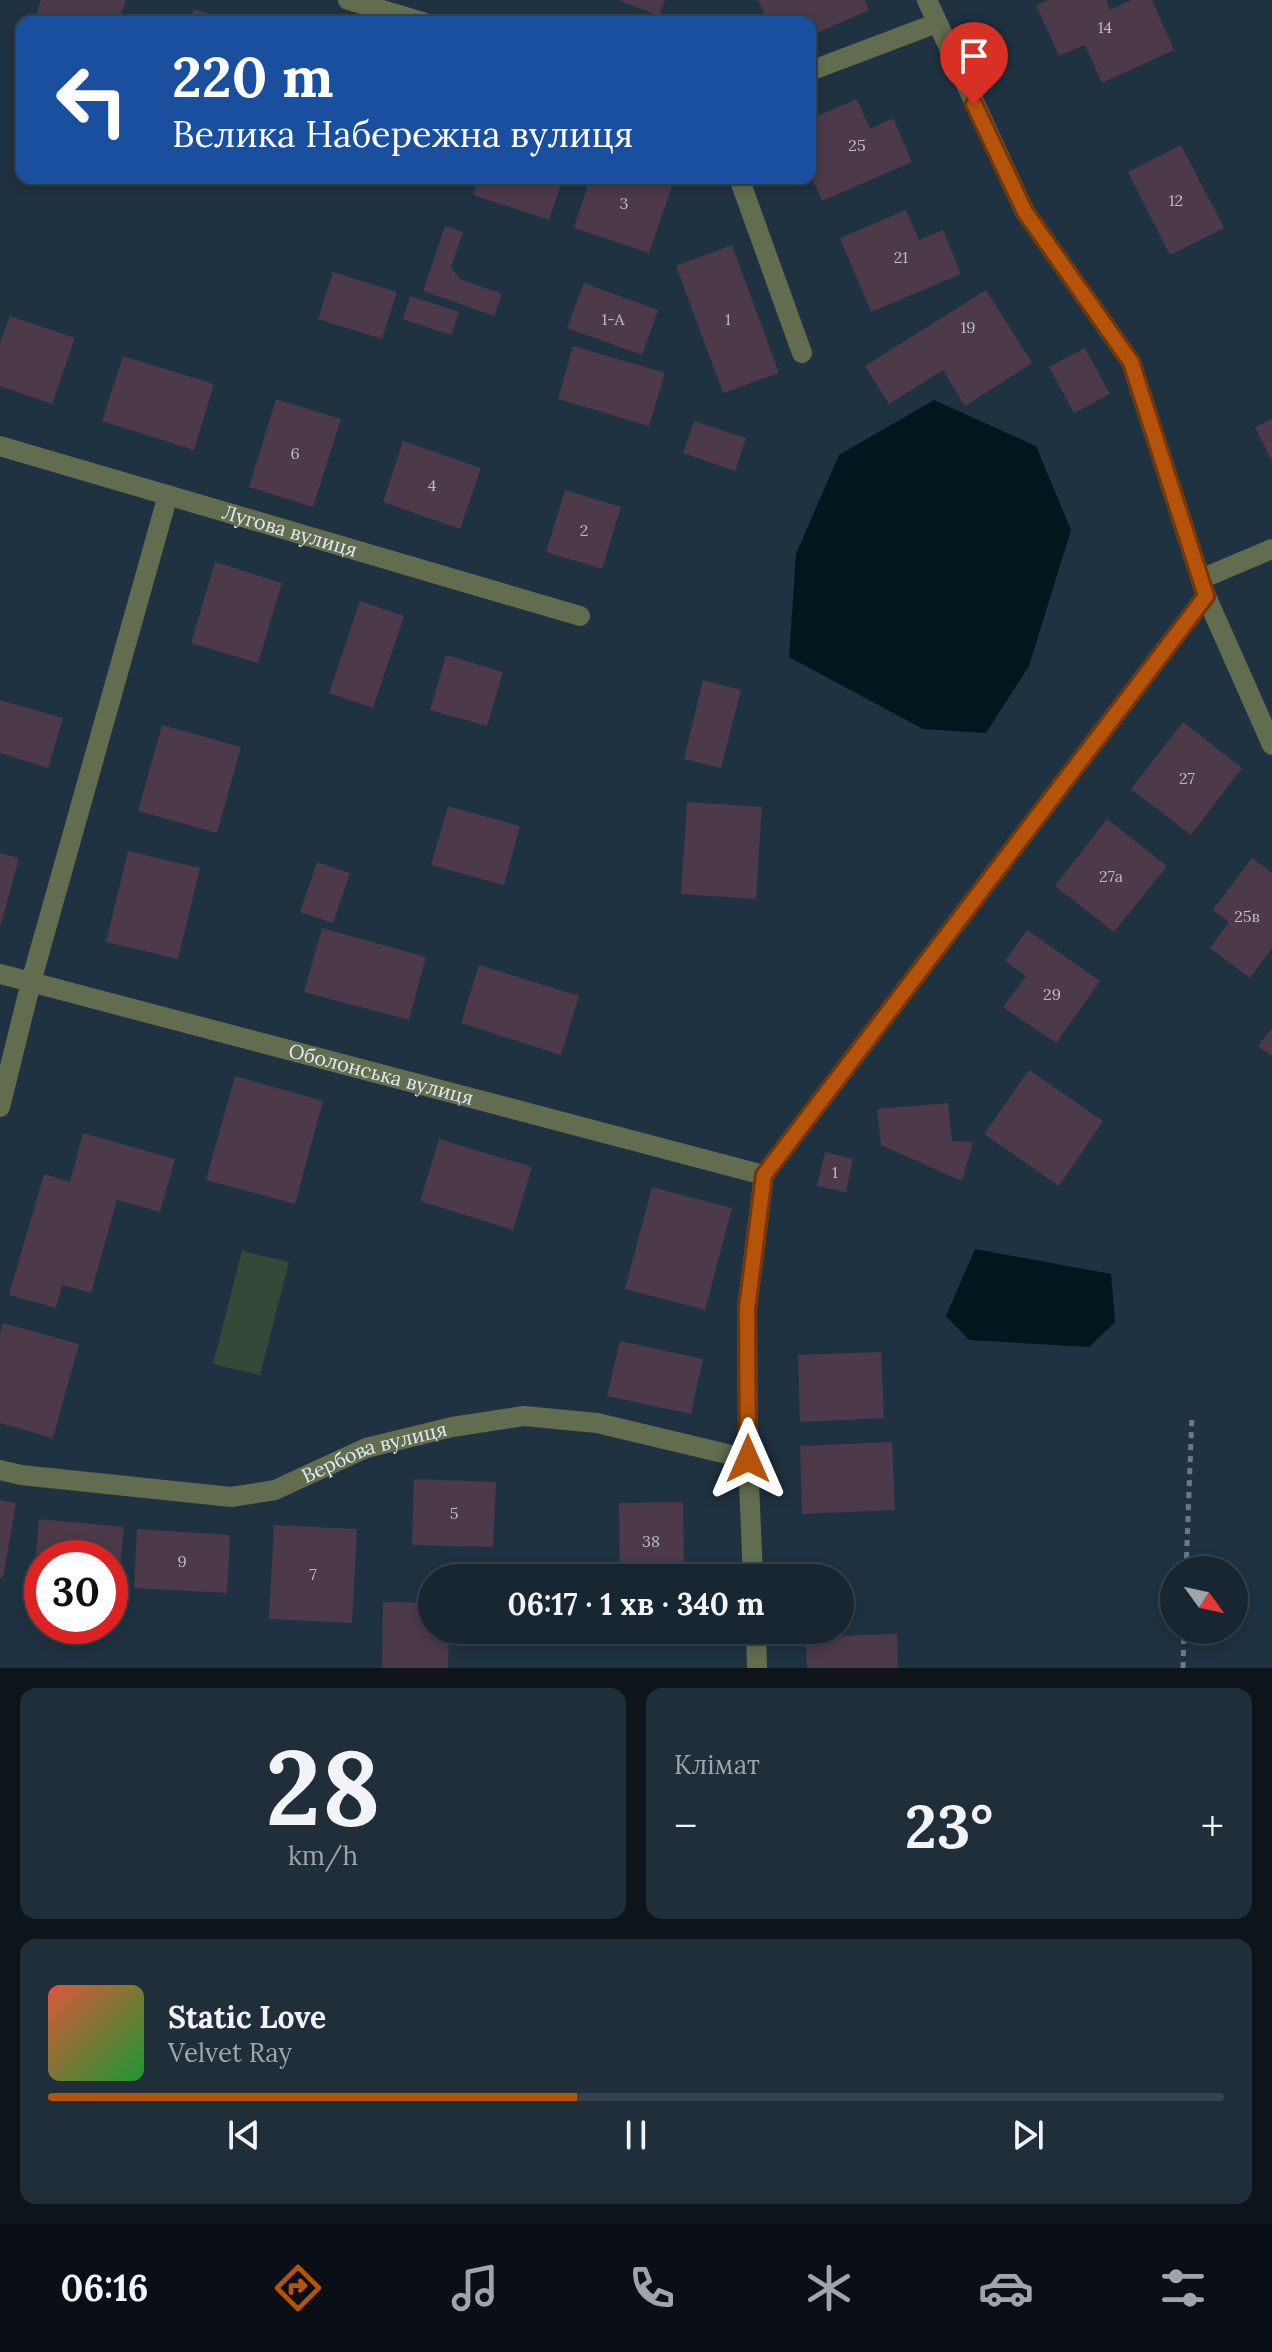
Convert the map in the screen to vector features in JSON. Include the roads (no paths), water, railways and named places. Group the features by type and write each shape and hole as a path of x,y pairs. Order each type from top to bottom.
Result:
{"street":[{"path":"348,0 403,16"},
{"path":"927,0 1025,212 1131,362 1203,588 1272,745"},
{"path":"816,69 937,23"},
{"path":"741,184 802,353"},
{"name":"Лугова вулиця","path":"0,446 580,616"},
{"path":"0,1107 31,982 168,495"},
{"path":"752,1564 747,1309 764,1175 1203,588 1272,549"},
{"name":"Оболонська вулиця","path":"0,974 764,1175"},
{"name":"Вербова вулиця","path":"0,1470 21,1475 231,1497 275,1490 366,1448 452,1427 524,1416 597,1423 748,1459"},
{"path":"756,1644 757,1668"}],"water":[{"path":"934,400 1036,446 1071,530 1029,666 986,733 923,729 789,657 796,554 839,455"},
{"path":"975,1249 1111,1274 1115,1322 1089,1347 969,1340 946,1316"}]}
